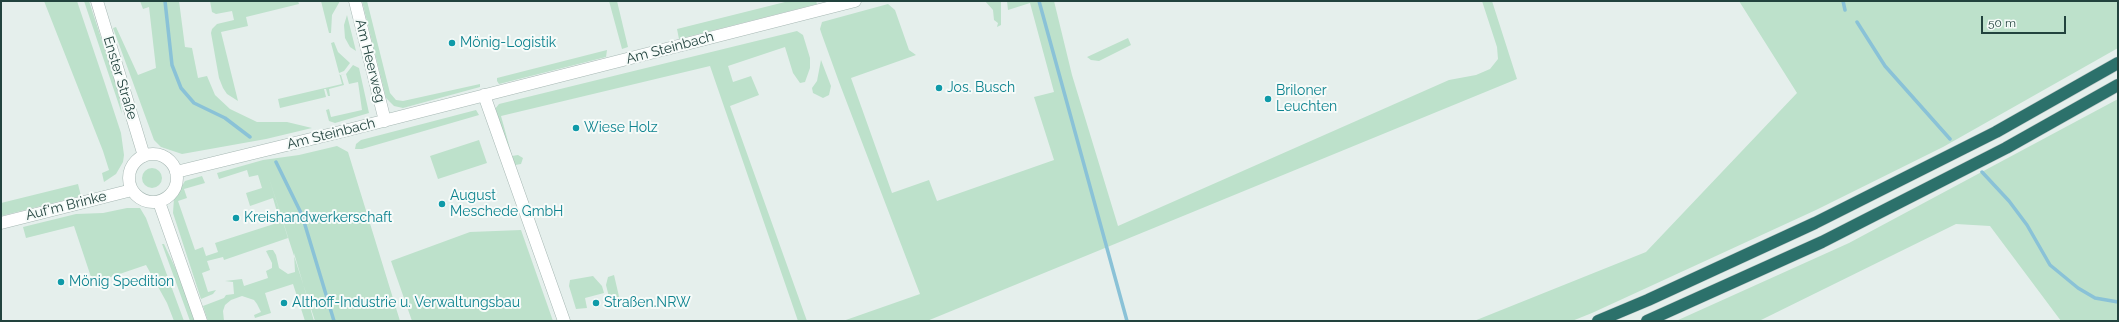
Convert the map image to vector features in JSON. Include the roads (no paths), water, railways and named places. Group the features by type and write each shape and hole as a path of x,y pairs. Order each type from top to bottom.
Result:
{"highway":[{"path":"1598,321 1648,300 1815,223 1996,132 2118,63"},
{"path":"1647,321 1822,242 2006,148 2118,85"}],"street":[{"name":"Enster Straße","path":"97,1 144,156"},
{"name":"Am Heerweg","path":"355,1 385,121"},
{"name":"Am Steinbach","path":"176,172 385,121 855,1"},
{"path":"484,95 564,321"},
{"path":"150,154 164,156 174,165 176,172 176,187 166,199 153,203 140,199 132,190 128,177 133,164 144,156 150,154"},
{"name":"Auf'm Brinke","path":"1,223 132,190"},
{"path":"159,202 201,321"}],"waterway":[{"path":"165,1 172,65 181,88 194,103 225,118 250,137"},
{"path":"1039,1 1127,321"},
{"path":"1843,1 1845,10"},
{"path":"1857,22 1885,66 1950,139"},
{"path":"276,162 302,215 334,321"},
{"path":"1982,172 2009,201 2027,225 2050,265 2078,288 2095,298 2118,302"}],"place":[{"name":"Mönig-Logistik","path":"452,43"},
{"name":"Jos. Busch","path":"939,88"},
{"name":"Briloner Leuchten","path":"1268,99"},
{"name":"Wiese Holz","path":"576,128"},
{"name":"August Meschede GmbH","path":"442,204"},
{"name":"Kreishandwerkerschaft","path":"236,218"},
{"name":"Mönig Spedition","path":"61,282"},
{"name":"Althoff-Industrie u. Verwaltungsbau","path":"284,303"},
{"name":"Straßen.NRW","path":"596,303"}]}
